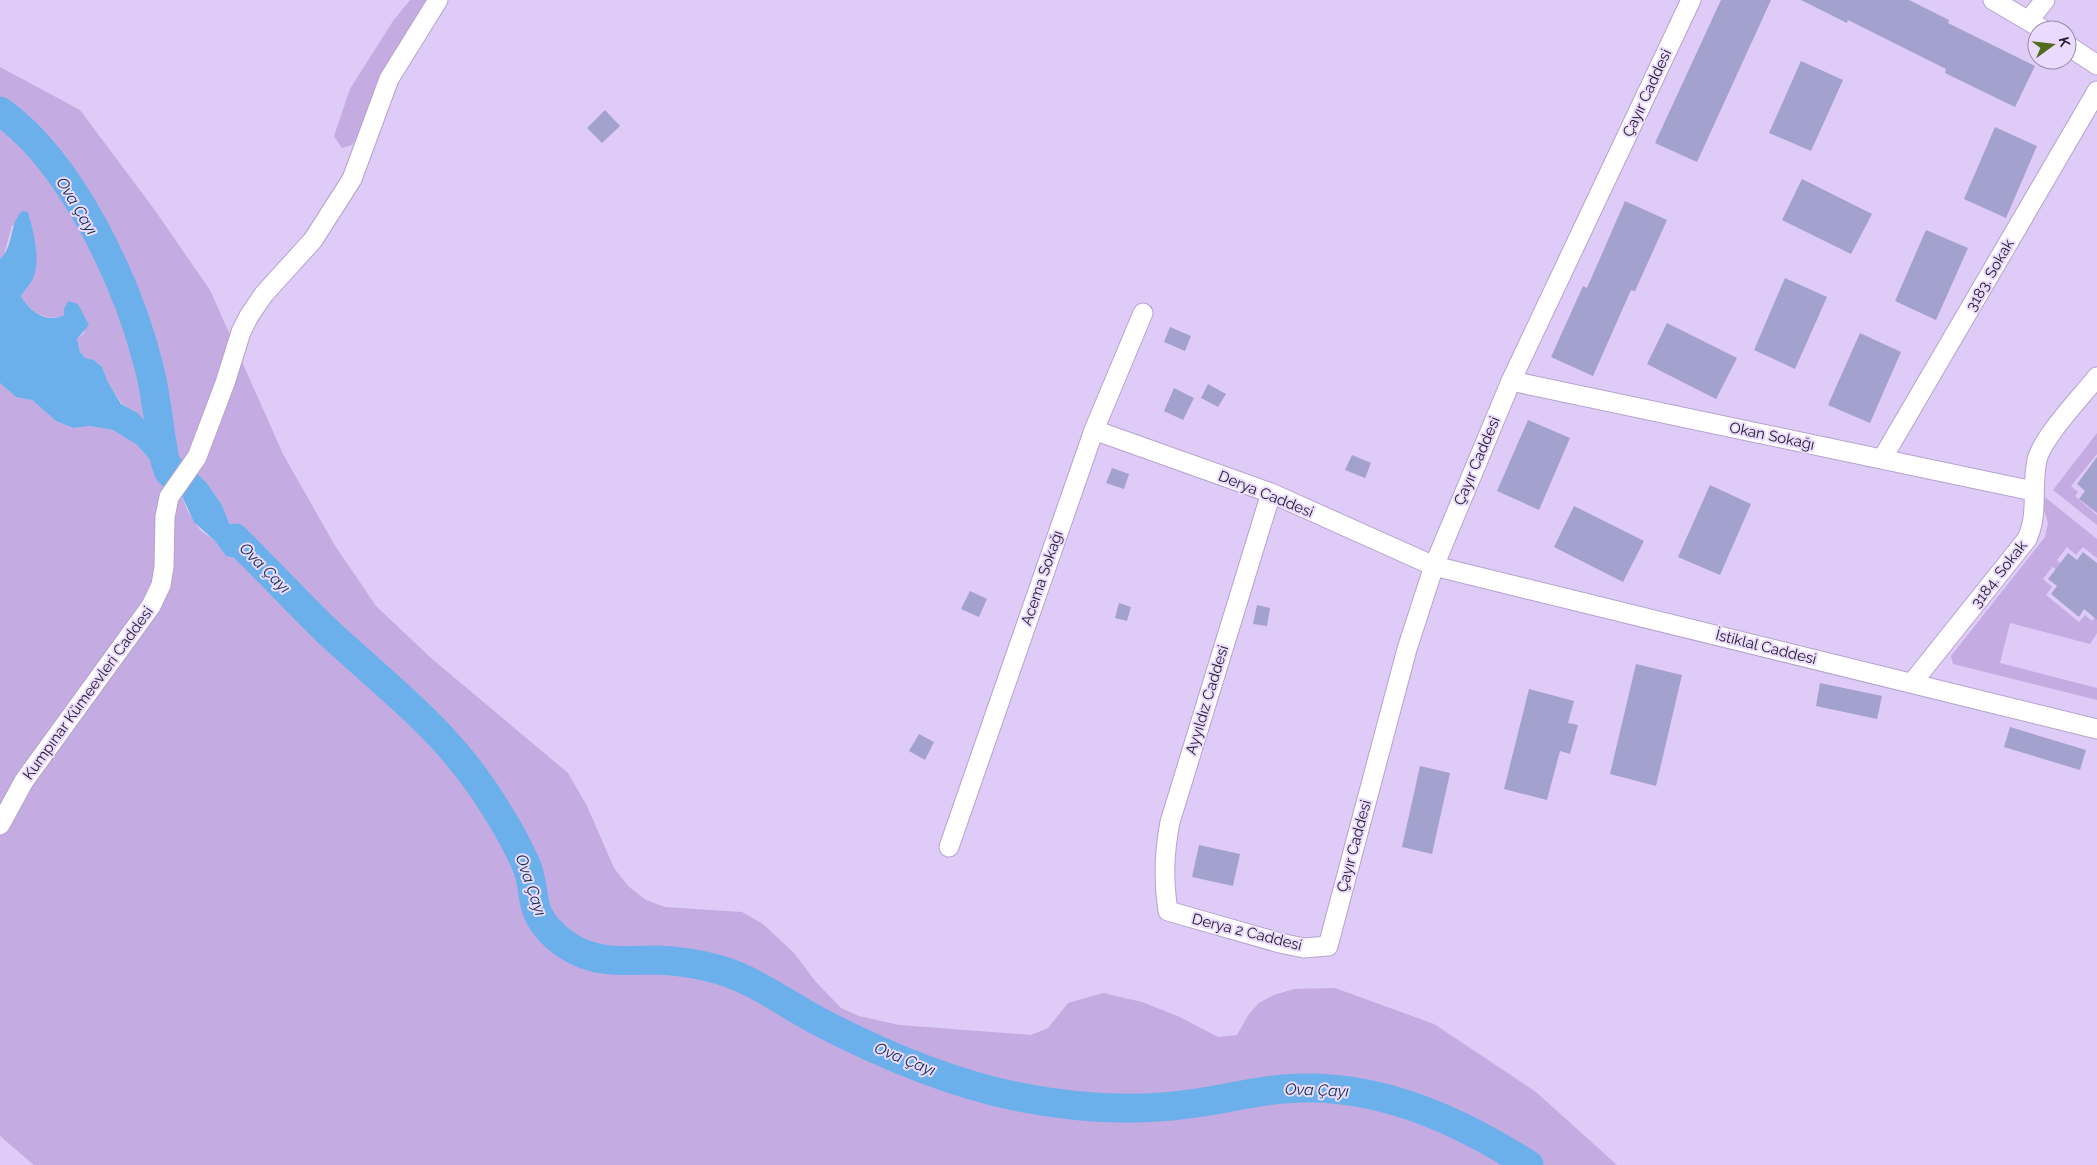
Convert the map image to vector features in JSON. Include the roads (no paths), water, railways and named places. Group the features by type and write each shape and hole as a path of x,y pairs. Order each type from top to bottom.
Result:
{"street":[{"name":"Kumpınar Kümeevleri Caddesi","path":"0,826 24,781 151,606 161,585 164,567 165,517 169,497 196,457 248,316 264,294 313,240 352,179 389,79 438,0"},
{"name":"Çayır Caddesi","path":"1328,946 1407,649 1434,566 1511,381 1690,0"},
{"path":"1993,0 2027,20"},
{"path":"2038,20 2045,0"},
{"path":"2077,51 2097,64"},
{"name":"3183. Sokak","path":"1882,459 2097,91"},
{"name":"Acema Sokağı","path":"949,847 1094,430 1143,313"},
{"name":"3184. Sokak","path":"1912,683 2028,539 2034,525 2033,491 2040,448 2097,377"},
{"name":"Okan Sokağı","path":"1511,381 2033,491"},
{"name":"Derya Caddesi","path":"1094,430 1271,493 1434,566"},
{"name":"Ayyıldız Caddesi","path":"1168,910 1163,880 1164,855 1170,822 1271,493"},
{"name":"İstiklal Caddesi","path":"1434,566 2097,730"},
{"name":"Derya 2 Caddesi","path":"1168,910 1280,943 1304,948 1328,946"}],"water":[{"path":"22,211 28,212 36,255 35,273 32,281 21,296 24,301 34,311 51,318 64,315 64,309 68,301 78,304 89,325 77,339 80,352 85,358 94,360 102,367 108,382 121,404 138,413 158,437 206,482 222,505 230,525 258,541 274,558 273,562 255,568 239,559 226,556 215,541 194,522 181,494 137,445 113,430 90,426 73,428 56,421 32,400 16,397 0,383 0,259 8,248 15,222"}],"waterway":[{"name":"Ova Çayı","path":"0,111 26,133 51,161 73,192 94,227 112,263 140,334 152,379 165,461 169,472 173,476"},
{"name":"Ova Çayı","path":"235,538 328,632 431,726 468,768 502,819 523,857 529,872 535,905 540,917 548,929 558,938 579,952 601,959 624,961 659,960 697,964 733,974 816,1020 889,1055 967,1084 1019,1097 1061,1104 1104,1108 1147,1108 1189,1104 1290,1088 1335,1089 1365,1094 1422,1110 1450,1121 1529,1165"}]}
